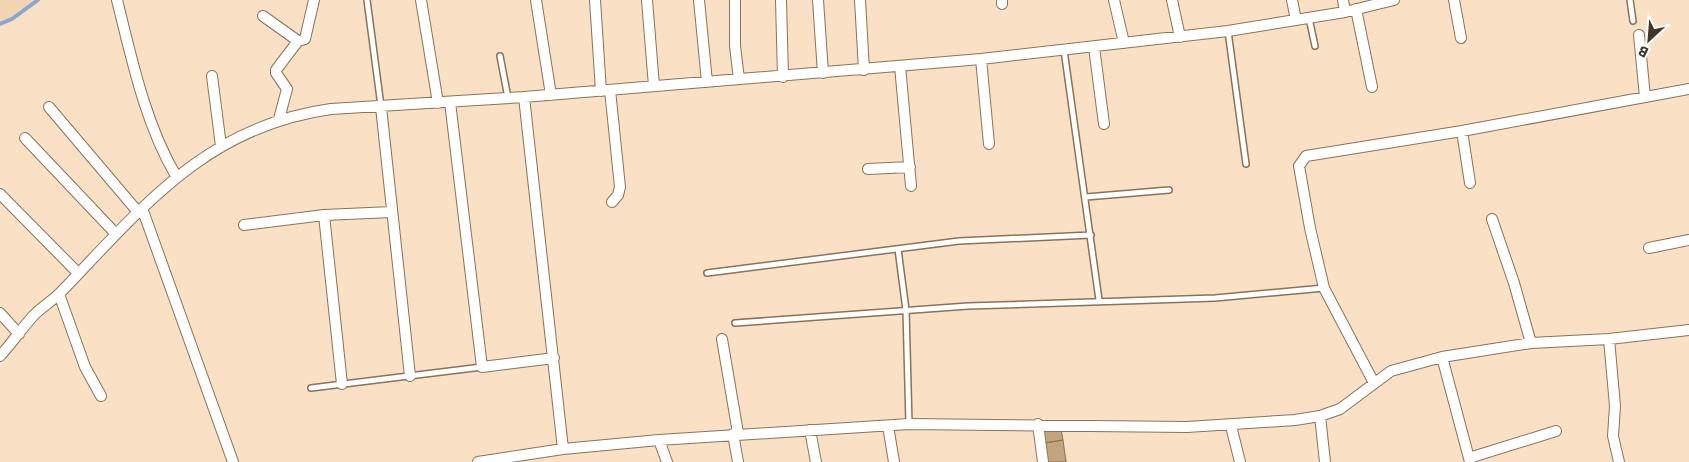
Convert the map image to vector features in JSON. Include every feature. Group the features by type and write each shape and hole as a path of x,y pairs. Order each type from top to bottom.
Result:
{"street":[{"path":"117,0 139,86 160,147 176,176"},
{"path":"279,120 287,89 276,73 276,70 298,42 305,39 314,0"},
{"path":"421,0 438,103"},
{"path":"536,0 551,95"},
{"path":"595,0 620,187 618,195 612,202"},
{"path":"647,0 654,86"},
{"path":"699,0 707,82"},
{"path":"735,0 735,46 739,79"},
{"path":"781,0 784,77"},
{"path":"818,0 823,73"},
{"path":"860,0 864,70"},
{"path":"1114,0 1124,43"},
{"path":"1172,0 1180,37"},
{"path":"1292,0 1296,20"},
{"path":"1343,0 1345,12"},
{"path":"0,356 35,314 59,294 116,234 176,176 221,146 279,120 331,109 524,97 784,77 1094,47 1228,31 1345,12 1394,0"},
{"path":"1454,0 1461,38"},
{"path":"1356,9 1372,87"},
{"path":"263,16 298,42"},
{"path":"1639,36 1645,97"},
{"path":"1094,47 1104,124"},
{"path":"981,59 989,144"},
{"path":"900,66 911,186"},
{"path":"212,76 221,146"},
{"path":"1374,383 1324,288 1310,228 1300,166 1302,159 1306,156 1462,132 1689,89"},
{"path":"524,97 564,449"},
{"path":"450,102 482,367 554,358"},
{"path":"381,106 410,376"},
{"path":"49,107 140,210 233,462"},
{"path":"1462,132 1470,183"},
{"path":"25,138 116,234"},
{"path":"868,169 910,166"},
{"path":"0,194 78,273"},
{"path":"244,225 324,215 392,212"},
{"path":"324,215 342,384"},
{"path":"1492,219 1514,283 1531,344"},
{"path":"1649,248 1689,240"},
{"path":"59,294 85,367 101,396"},
{"path":"0,313 19,334"},
{"path":"478,462 564,449 735,433 909,424 1231,426 1320,416 1340,409 1390,371 1442,357 1531,344 1609,339 1689,330"},
{"path":"722,339 738,462"},
{"path":"1609,339 1615,406 1613,436 1619,462"},
{"path":"1442,357 1469,460 1556,432"},
{"path":"1320,416 1325,462"},
{"path":"1038,424 1043,462"},
{"path":"888,426 894,462"},
{"path":"1231,426 1240,462"},
{"path":"810,430 816,462"},
{"path":"659,440 667,462"}],"lane":[{"path":"367,0 381,106"},
{"path":"1630,0 1633,21"},
{"path":"1310,18 1315,46"},
{"path":"1228,31 1246,164"},
{"path":"1064,50 1099,300"},
{"path":"500,56 508,98"},
{"path":"1086,197 1169,190"},
{"path":"707,273 959,241 1091,235"},
{"path":"898,249 906,310 909,424"},
{"path":"735,323 906,310 1099,300 1215,298 1324,288"},
{"path":"311,388 482,367"}],"shaded area":[{"path":"0,0 38,0 12,19 0,24"}],"building":[{"path":"1043,428 1061,429 1063,440 1045,443"},
{"path":"1063,440 1066,462 1047,462 1045,443"}],"waterway":[{"path":"0,24 12,19 38,0"}]}
